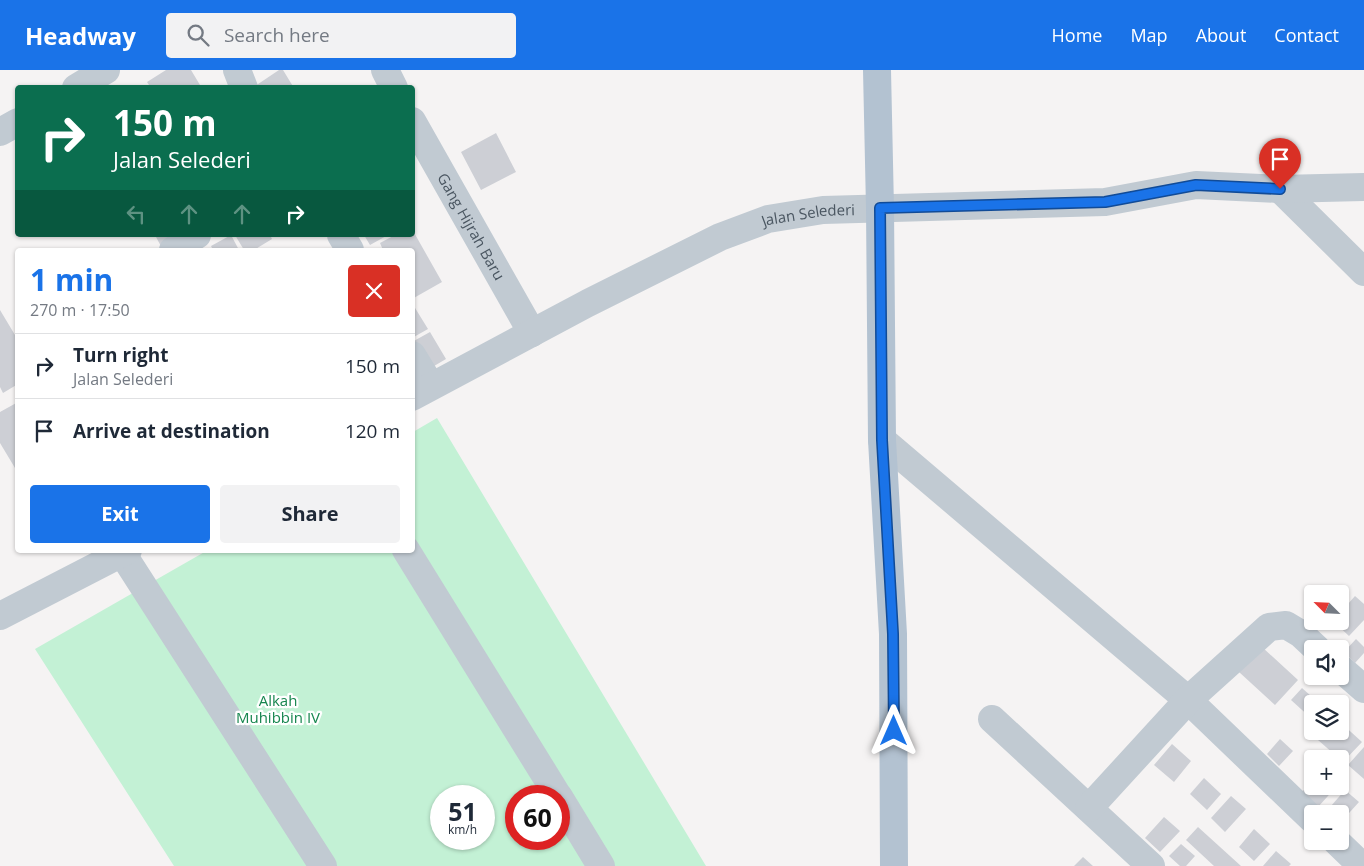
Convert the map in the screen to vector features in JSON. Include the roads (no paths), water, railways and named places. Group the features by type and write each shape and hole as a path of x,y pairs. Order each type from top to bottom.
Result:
{"main road":[{"path":"877,70 882,440 893,634 894,866"}],"street":[{"path":"81,85 106,70"},
{"path":"385,70 392,85"},
{"path":"0,132 15,124"},
{"name":"Gang Hijrah Baru","path":"415,126 532,333"},
{"name":"Jalan Selederi","path":"422,391 588,303 720,237 768,219 824,210 1105,202 1196,185 1280,189 1364,187"},
{"path":"1280,189 1364,272"},
{"path":"176,248 194,237"},
{"path":"342,237 349,248"},
{"path":"415,366 422,391"},
{"path":"882,440 1188,700 1304,811"},
{"path":"0,614 123,553"},
{"path":"126,553 324,866"},
{"path":"408,553 551,785"},
{"path":"1089,808 1188,700 1270,627 1286,624 1307,640"},
{"path":"992,719 1151,866"},
{"path":"570,816 601,866"},
{"path":"1345,850 1362,866"}],"park label":[{"name":"Alkah Muhibbin IV","path":"278,708"}]}
